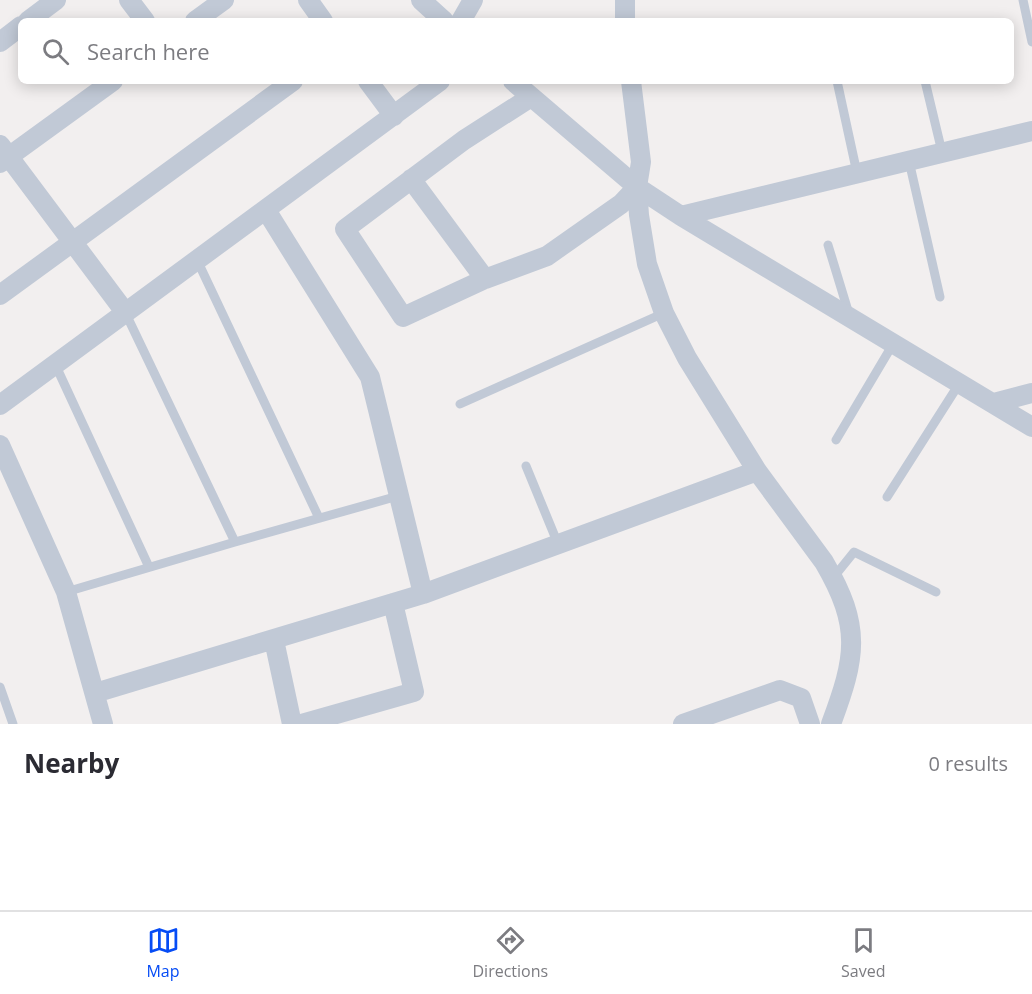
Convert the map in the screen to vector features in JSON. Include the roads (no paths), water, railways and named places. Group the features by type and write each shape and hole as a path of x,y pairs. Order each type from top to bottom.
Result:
{"street":[{"path":"32,18 56,0"},
{"path":"129,0 143,18"},
{"path":"199,18 224,0"},
{"path":"308,0 321,18"},
{"path":"421,0 441,18"},
{"path":"463,18 472,0"},
{"path":"0,42 18,28"},
{"path":"109,84 3,155 125,312"},
{"path":"0,296 289,84"},
{"path":"370,84 394,116"},
{"path":"0,405 436,84"},
{"path":"516,84 636,187 1032,427"},
{"path":"631,84 640,162 636,187 647,264 664,313 687,358 757,471 814,547 833,578 847,612 852,632 852,652 846,683 831,724"},
{"path":"531,97 464,140 345,229 403,317 485,279 547,256 621,204 636,187"},
{"path":"681,216 1032,131"},
{"path":"411,180 485,279"},
{"path":"266,210 370,377 423,594"},
{"path":"994,403 1032,393"},
{"path":"0,445 66,592 103,724"},
{"path":"95,693 423,594 757,471"},
{"path":"301,724 414,692 393,603"},
{"path":"274,640 292,724"},
{"path":"683,724 780,690 801,698 810,724"}],"lane":[{"path":"1023,0 1032,42"},
{"path":"838,84 857,173"},
{"path":"926,84 942,152"},
{"path":"909,161 940,297"},
{"path":"828,245 850,316"},
{"path":"197,260 319,518"},
{"path":"125,312 235,542"},
{"path":"460,404 664,313"},
{"path":"837,440 893,344"},
{"path":"55,364 148,567"},
{"path":"887,497 959,384"},
{"path":"526,466 558,544"},
{"path":"66,592 398,496"},
{"path":"833,578 854,552 936,592"},
{"path":"0,687 13,724"}]}
